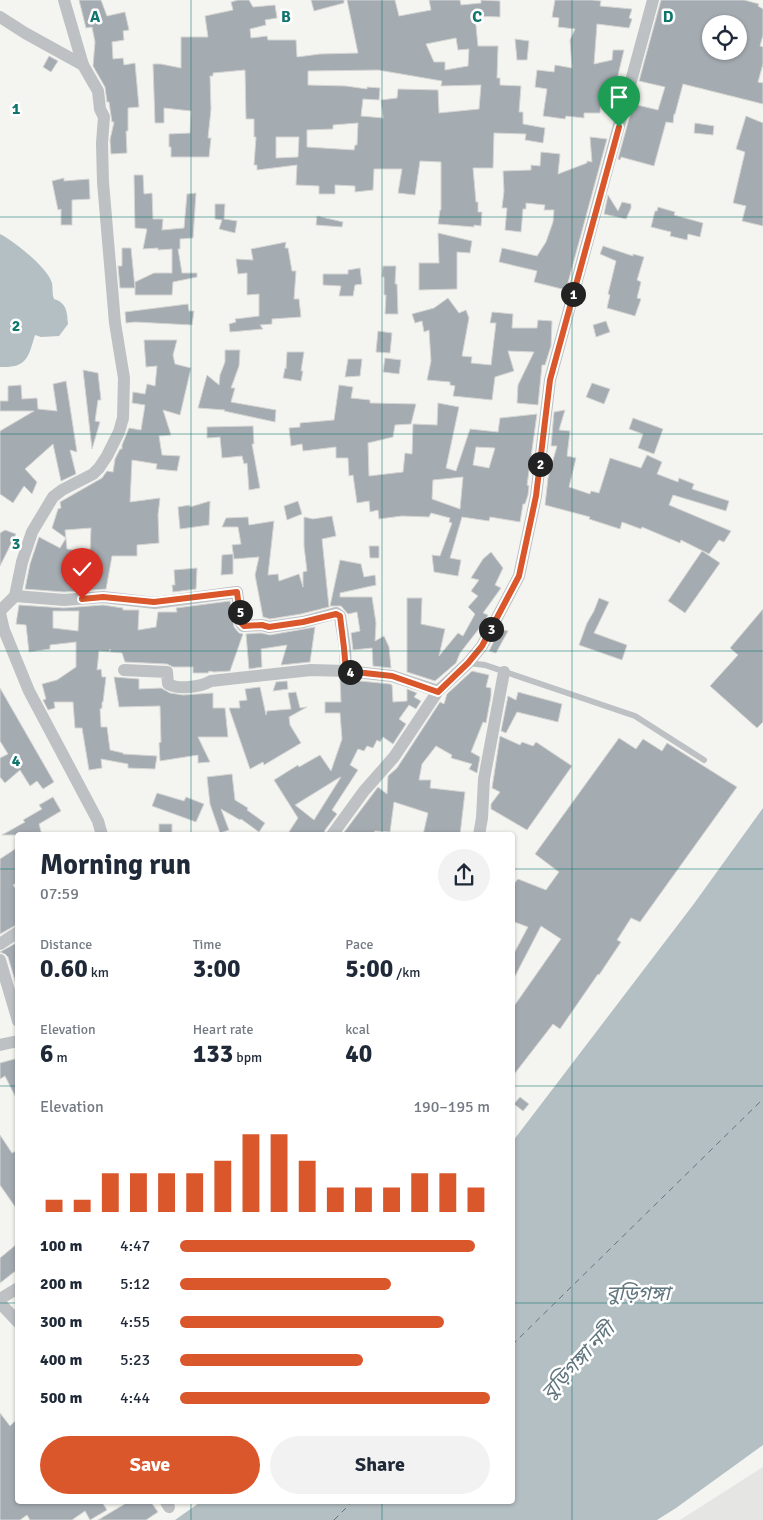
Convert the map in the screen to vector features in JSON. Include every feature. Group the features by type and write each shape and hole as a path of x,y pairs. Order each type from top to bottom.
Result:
{"street":[{"path":"64,0 83,65 98,91 100,109 104,117 102,143 103,182 115,322 124,378 123,418 119,432 99,468 93,474 62,490 53,497 32,532 22,562 15,596 0,612 4,630 29,691 98,821 101,832"},
{"path":"334,832 364,792 394,757 438,692 468,663 482,646 519,576 536,496 550,380 653,0"},
{"path":"0,17 83,65"},
{"path":"15,596 64,600 103,597 154,602 237,592 241,623 244,626 262,625 269,627 303,622 336,614 340,616 346,671"},
{"path":"124,670 167,672 168,684 176,686 203,685 211,681 311,670 346,671 392,676 438,692"},
{"path":"480,832 484,779 504,672"},
{"path":"0,944 15,934"},
{"path":"0,960 3,984 15,1014"},
{"path":"0,1045 15,1042"},
{"path":"0,1299 15,1290"},
{"path":"0,1303 15,1319"}],"lane":[{"path":"468,663 485,665 635,716 704,760"}],"shaded area":[{"path":"763,1467 763,1520 680,1520"}],"water":[{"path":"0,234 22,249 44,270 52,283 54,299 62,303 66,308 68,324 59,336 41,337 35,335 25,360 16,366 9,367 0,367"},
{"name":"বুড়িগঙ্গা","path":"763,808 763,1445 657,1520 175,1520 198,1504 515,1504 515,1138 693,905"}],"building":[{"path":"79,0 101,0 107,16 125,12 129,30 123,31 124,40 112,42 113,59 123,58 124,65 135,63 139,107 128,108 127,153 111,154 110,140 114,122 112,122 105,87 93,66 95,42 92,27 86,28"},
{"path":"249,0 253,7 275,5 277,18 265,20 266,25 250,29 251,38 267,36 268,40 296,40 297,57 358,53 347,0 395,0 399,16 431,10 429,0 460,0 461,5 481,3 481,0 500,1 500,17 475,16 478,46 498,46 497,78 500,78 500,85 521,86 519,112 523,112 523,124 545,128 543,143 525,140 526,134 494,133 493,168 473,168 478,212 482,212 481,226 438,224 441,210 441,162 420,161 415,195 398,193 402,169 374,169 373,190 355,192 355,186 335,185 335,194 319,194 319,186 296,185 297,165 257,170 257,165 254,165 256,137 254,137 254,119 246,119 245,70 213,73 213,76 210,76 211,109 208,138 211,138 209,157 171,157 169,134 190,133 191,111 164,108 164,123 155,123 153,64 181,68 181,37 208,37 205,16 233,10 231,2","holes":["456,38 458,50 469,49 468,66 445,70 445,62 434,62 426,44","378,70 442,81 441,86 481,85 479,109 439,113 438,90 398,89 397,98 381,100 383,118 361,116 363,99 379,100 380,88 367,87 367,89 346,86 308,85 308,71","358,123 357,145 355,145 354,150 307,147 307,130 333,129 333,125","276,137 299,137 298,157 276,158"]},
{"path":"311,0 344,0 344,3 314,11"},
{"path":"555,0 601,1 600,6 632,9 629,18 632,19 629,28 597,24 594,64 612,60 613,50 624,50 613,96 601,97 600,113 584,113 584,118 566,116 565,119 543,116 547,89 535,87 537,70 554,72 555,65 572,68 570,40 575,29 558,27 559,18 552,17"},
{"path":"661,0 744,0 759,4 758,6 763,9 763,35 760,46 763,47 763,64 758,82 763,83 763,104 683,84 673,123 666,122 654,166 621,157 620,160 618,159 633,104 658,110 665,87 639,81"},
{"path":"515,39 529,41 527,60 517,60"},
{"path":"49,56 58,61 51,72 43,67"},
{"path":"746,116 763,123 763,226 742,221 746,206 733,203 745,152 736,149"},
{"path":"695,123 714,126 713,135 694,133"},
{"path":"590,137 607,139 566,290 534,282 537,271 499,262 502,248 537,256 546,242 553,222 554,210 544,210 545,205 526,203 526,209 523,209 521,232 505,230 507,208 502,208 504,191 503,171 531,170 531,165 540,166 541,152 560,154 558,174 587,163 587,161 592,162"},
{"path":"134,175 143,175 144,194 152,193 153,219 163,219 162,230 184,228 187,194 196,193 193,238 180,239 180,249 178,249 182,273 197,273 197,277 173,282 172,295 135,295 135,282 154,273 172,273 172,249 143,249 147,229 135,228"},
{"path":"64,178 64,181 89,179 90,199 72,200 72,225 61,225 61,209 58,210 52,181"},
{"path":"608,195 618,211 622,202 631,204 626,219 604,214"},
{"path":"215,204 225,204 224,219 237,221 235,233 219,229 222,220 215,219"},
{"path":"658,207 675,212 674,215 703,223 700,237 688,234 687,240 670,236 671,232 651,227 655,211 657,211"},
{"path":"317,216 343,222 342,227 316,225"},
{"path":"438,233 472,241 470,253 457,252 457,289 419,290 419,263 439,263"},
{"path":"286,242 285,248 288,248 292,271 296,271 294,299 299,299 301,317 272,319 272,324 260,325 263,329 230,332 229,324 236,322 235,319 259,316 259,294 247,295 247,273 238,274 236,259 253,260 251,249"},
{"path":"603,246 633,256 633,254 644,257 637,280 641,282 637,298 641,299 635,316 607,308 610,295 608,294 616,261 600,254"},
{"path":"122,248 131,248 135,288 120,288 118,266 122,266"},
{"path":"383,266 396,266 395,284 397,284 398,314 385,314 386,295 384,295 384,277 382,277"},
{"path":"360,268 362,284 355,285 353,296 339,296 341,286 323,285 323,274 348,274 348,270"},
{"path":"448,298 459,313 466,310 469,318 462,356 472,357 471,363 491,365 496,323 490,323 492,312 513,314 512,328 537,328 538,320 552,321 551,346 545,365 542,365 538,405 517,403 518,385 534,352 508,351 514,371 495,377 492,400 453,396 455,386 450,385 450,382 427,380 431,361 429,330 424,332 422,321 415,323 412,314 434,308"},
{"path":"188,304 189,311 194,311 192,325 126,323 125,312"},
{"path":"606,321 610,332 596,337 593,325"},
{"path":"378,331 392,333 390,353 376,352"},
{"path":"144,340 177,340 173,355 175,364 191,368 180,415 163,410 171,435 159,436 162,455 180,456 177,471 156,469 157,464 132,460 130,502 160,498 158,515 159,543 137,545 137,556 112,556 106,589 64,592 25,589 30,564 39,537 60,548 66,538 52,528 58,509 61,508 60,502 102,478 107,471 113,472 115,459 120,449 122,449 129,428 141,430 145,405 132,403 133,392 145,394 147,384 155,386 157,366 146,367","holes":["91,528 90,553 67,549 65,530"]},
{"path":"225,350 240,350 239,366 231,388 235,388 231,402 276,410 275,422 225,410 198,408 207,375 219,385 220,375 225,362"},
{"path":"287,352 304,352 301,381 283,378 286,369"},
{"path":"385,358 401,360 399,374 383,372"},
{"path":"348,359 362,359 360,376 345,377"},
{"path":"83,370 98,373 101,400 98,400 95,421 100,422 92,449"},
{"path":"66,381 77,452 70,450 76,474 61,481 53,444 25,469 37,482 32,494 24,486 13,503 0,494 0,431 34,411 0,411 0,401 8,401 8,386 21,385 22,399 37,398 38,409 57,411 53,384"},
{"path":"592,383 610,389 604,404 586,397"},
{"path":"339,385 353,387 351,398 370,400 370,403 416,404 411,424 395,425 393,437 368,443 369,476 403,472 405,453 412,454 413,424 437,425 438,403 459,407 446,468 456,471 470,429 498,432 500,418 537,414 527,485 529,486 528,495 525,504 523,504 520,522 490,517 489,521 462,517 450,558 461,560 458,576 434,572 432,555 440,556 452,523 449,522 450,518 431,513 429,517 402,516 379,519 378,510 370,512 369,501 357,503 353,475 349,476 348,458 336,458 336,447 303,451 302,444 291,446 289,428 300,427 300,423 334,420","holes":["476,447 495,448 489,468 473,465","463,477 460,509 432,499 433,480"]},
{"path":"565,410 559,430 570,431 567,456 576,458 569,487 590,494 591,491 599,493 610,458 641,468 647,455 662,462 657,474 678,482 679,478 694,484 692,489 729,501 726,511 673,495 669,505 731,531 724,542 719,540 709,554 681,540 680,543 642,527 641,529 622,522 620,529 589,519 590,517 545,505 548,478 557,446 551,446 554,412"},
{"path":"633,418 663,429 654,454 638,448 643,434 629,429"},
{"path":"253,426 254,444 252,444 260,488 249,490 247,463 244,464 242,456 222,458 220,437 207,438 207,427"},
{"path":"210,501 209,525 180,529 178,507 190,505 190,507"},
{"path":"298,501 302,514 287,520 284,506"},
{"path":"332,516 336,536 322,539 329,607 270,619 263,617 255,575 259,557 234,559 232,545 241,544 238,527 222,527 226,518 248,517 249,525 274,521 268,575 278,574 279,581 299,574 303,587 303,572 307,571 304,546 304,517 313,519"},
{"path":"5,530 16,534 0,566 0,533"},
{"path":"369,546 379,546 379,558 370,558"},
{"path":"702,551 720,563 685,613 668,601"},
{"path":"491,552 503,568 495,585 501,588 483,613 488,615 485,621 460,653 456,663 435,681 407,672 407,598 422,598 421,624 445,629 439,656 458,633 463,636 475,614 468,607 478,596 471,591 479,580 471,578 483,559"},
{"path":"233,554 233,574 221,575 222,555"},
{"path":"340,560 361,564 364,577 375,575 376,585 340,593 340,597 372,597 376,623 375,641 384,636 389,647 391,668 373,666 372,648 353,650 351,633 360,631 357,612 348,614 341,606 330,606"},
{"path":"197,568 196,589 173,592 172,585 175,585 174,570"},
{"path":"599,598 609,602 594,633 627,645 622,660 579,645"},
{"path":"230,601 234,627 239,633 243,634 230,671 193,673 193,667 125,662 122,653 110,652 110,649 109,652 99,651 97,670 101,669 102,677 106,677 102,708 100,709 101,727 107,727 110,750 123,754 157,756 155,769 128,768 128,764 101,759 102,768 89,770 82,728 75,728 73,702 54,702 55,708 48,710 43,700 46,699 42,684 57,680 76,667 76,642 50,645 50,649 29,652 26,625 16,624 19,605 64,608 103,605 123,608 123,610 139,610 138,630 156,627 158,612 177,612 176,608","holes":["53,611 79,611 78,631 53,628"]},
{"path":"763,609 763,722 757,728 710,686 738,655 730,648"},
{"path":"315,627 310,662 281,665 287,645 261,649 262,667 249,669 246,634 261,633 270,635"},
{"path":"500,629 508,631 496,653 489,651"},
{"path":"472,671 489,675 486,687 491,688 491,696 486,723 483,722 471,752 480,757 477,773 469,769 472,764 451,758 452,755 436,746 422,764 419,780 431,780 430,788 465,792 460,832 424,832 428,813 394,802 390,832 344,832 378,787 387,794 388,776 397,768 440,702 444,704 447,694"},
{"path":"114,677 139,679 139,689 161,688 170,693 183,695 213,693 213,708 225,708 228,737 198,737 210,762 198,763 198,755 160,761 160,706 119,707"},
{"path":"340,679 390,684 392,685 393,702 407,701 407,689 417,693 414,697 421,701 416,709 409,705 399,719 406,724 393,744 383,737 380,742 377,740 373,748 367,746 364,751 358,749 350,765 358,770 332,810 337,814 325,832 289,832 298,818 274,780 298,765 299,767 320,755 331,771 342,739 340,713 325,713 325,702 341,702","holes":["341,777 314,820 295,805"]},
{"path":"287,681 288,689 273,691 276,682"},
{"path":"260,687 266,715 267,711 291,709 288,693 296,692 300,708 307,707 289,717 290,725 301,743 264,765 263,762 250,769 229,708 240,708 239,701 247,700 245,689"},
{"path":"0,688 54,782 43,789 37,781 30,786 20,770 5,783 0,777 0,758 8,754 0,741"},
{"path":"518,692 562,704 558,722 517,712 506,733 501,731 508,696 516,700"},
{"path":"500,736 520,745 522,742 533,746 536,742 572,766 527,830 491,809 491,804 500,792 492,788"},
{"path":"619,738 636,749 643,739 662,751 667,743 737,787 640,922 631,918 617,940 621,942 560,1029 553,1024 515,1073 515,1005 561,939 541,926 515,976 515,951 528,927 515,922 515,882 518,879 546,890 559,872 535,854"},
{"path":"232,774 235,800 248,808 247,810 265,823 259,832 241,819 221,809 229,830 220,832 210,804 207,777"},
{"path":"157,793 184,801 186,797 204,804 196,822 152,806"},
{"path":"53,797 61,811 39,824 41,832 15,832 15,835 2,835 25,822 23,820 42,809 39,805"},
{"path":"159,824 172,824 172,832 159,832"},
{"path":"15,849 15,884 13,885 15,888 15,926 0,934 0,859"},
{"path":"15,944 15,981 8,957 0,952"},
{"path":"15,1059 15,1096 5,1076 0,1079 0,1063"},
{"path":"520,1097 529,1104 523,1111 515,1103"},
{"path":"0,1135 12,1153 15,1152 15,1207 0,1185"},
{"path":"15,1246 15,1271 0,1283 0,1258"},
{"path":"0,1413 10,1426 15,1421 15,1504 103,1504 107,1510 90,1520 85,1511 72,1520 30,1520 27,1515 20,1520 0,1520"},
{"path":"125,1504 152,1504 158,1512 146,1520 98,1520"}],"ferry route":[{"path":"515,1342 763,1099"},
{"path":"334,1520 350,1504"}],"route":[{"path":"82,599 103,597 154,602 237,592 241,623 244,626 262,625 269,627 303,622 336,614 340,616 346,671 392,676 438,692 468,663 482,646 519,576 536,496 550,380 619,127"}],"water label":[{"name":"বুড়িগঙ্গা নদী","path":"578,1361"}]}
